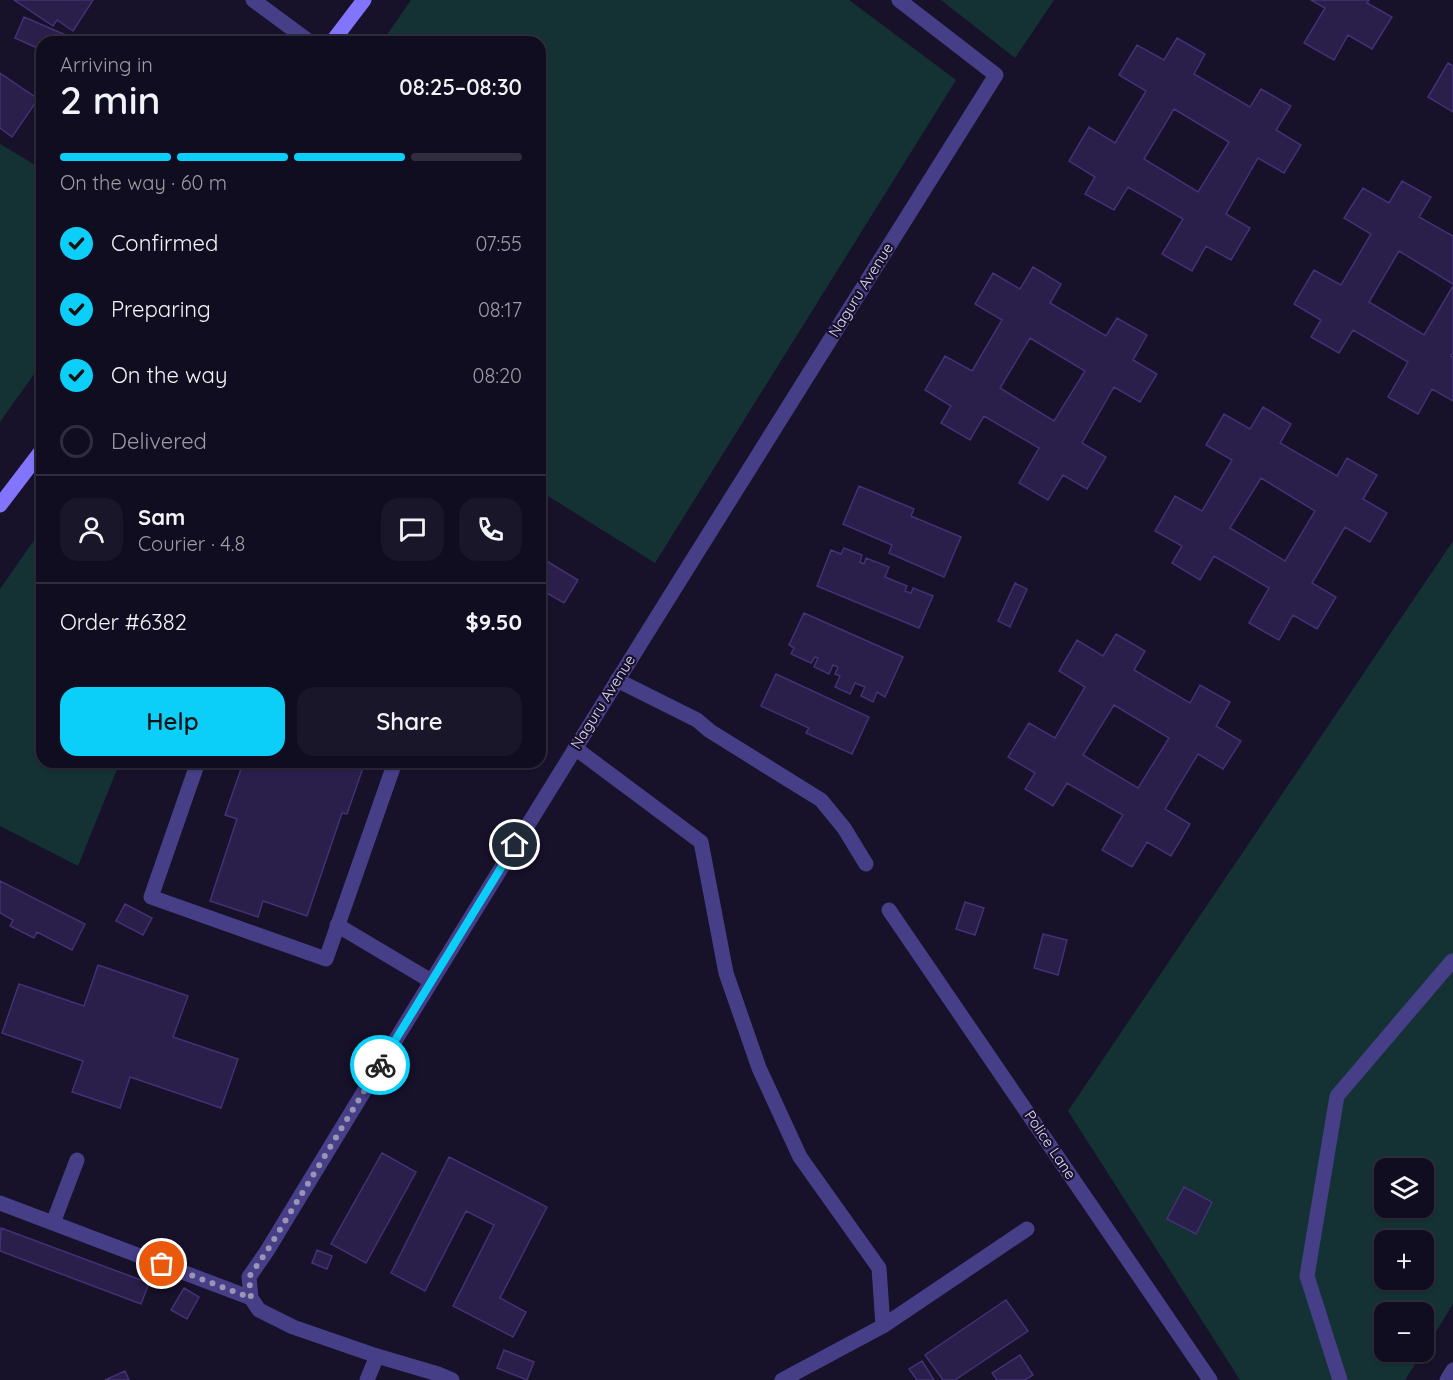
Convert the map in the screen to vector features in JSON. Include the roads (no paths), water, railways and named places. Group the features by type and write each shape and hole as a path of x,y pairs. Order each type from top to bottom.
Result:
{"street":[{"path":"253,0 302,36"},
{"path":"337,36 364,0"},
{"name":"Naguru Avenue","path":"251,1298 249,1277 617,680 996,75 899,0"},
{"path":"0,505 36,458"},
{"path":"617,680 697,720 710,731 821,800 844,828 866,864"},
{"path":"575,748 701,842 726,973 759,1068 800,1157 879,1268 883,1326"},
{"path":"196,768 151,897 326,959 393,768"},
{"name":"Police Lane","path":"889,910 1210,1380"},
{"path":"337,925 431,981"},
{"path":"1340,1380 1307,1276 1337,1096 1452,961"},
{"path":"53,1223 77,1160"},
{"path":"0,1203 251,1298 259,1310 293,1327 452,1380"},
{"path":"782,1380 883,1326 1027,1229"},
{"path":"368,1380 377,1356"},
{"path":"1447,1380 1453,1370"}]}
